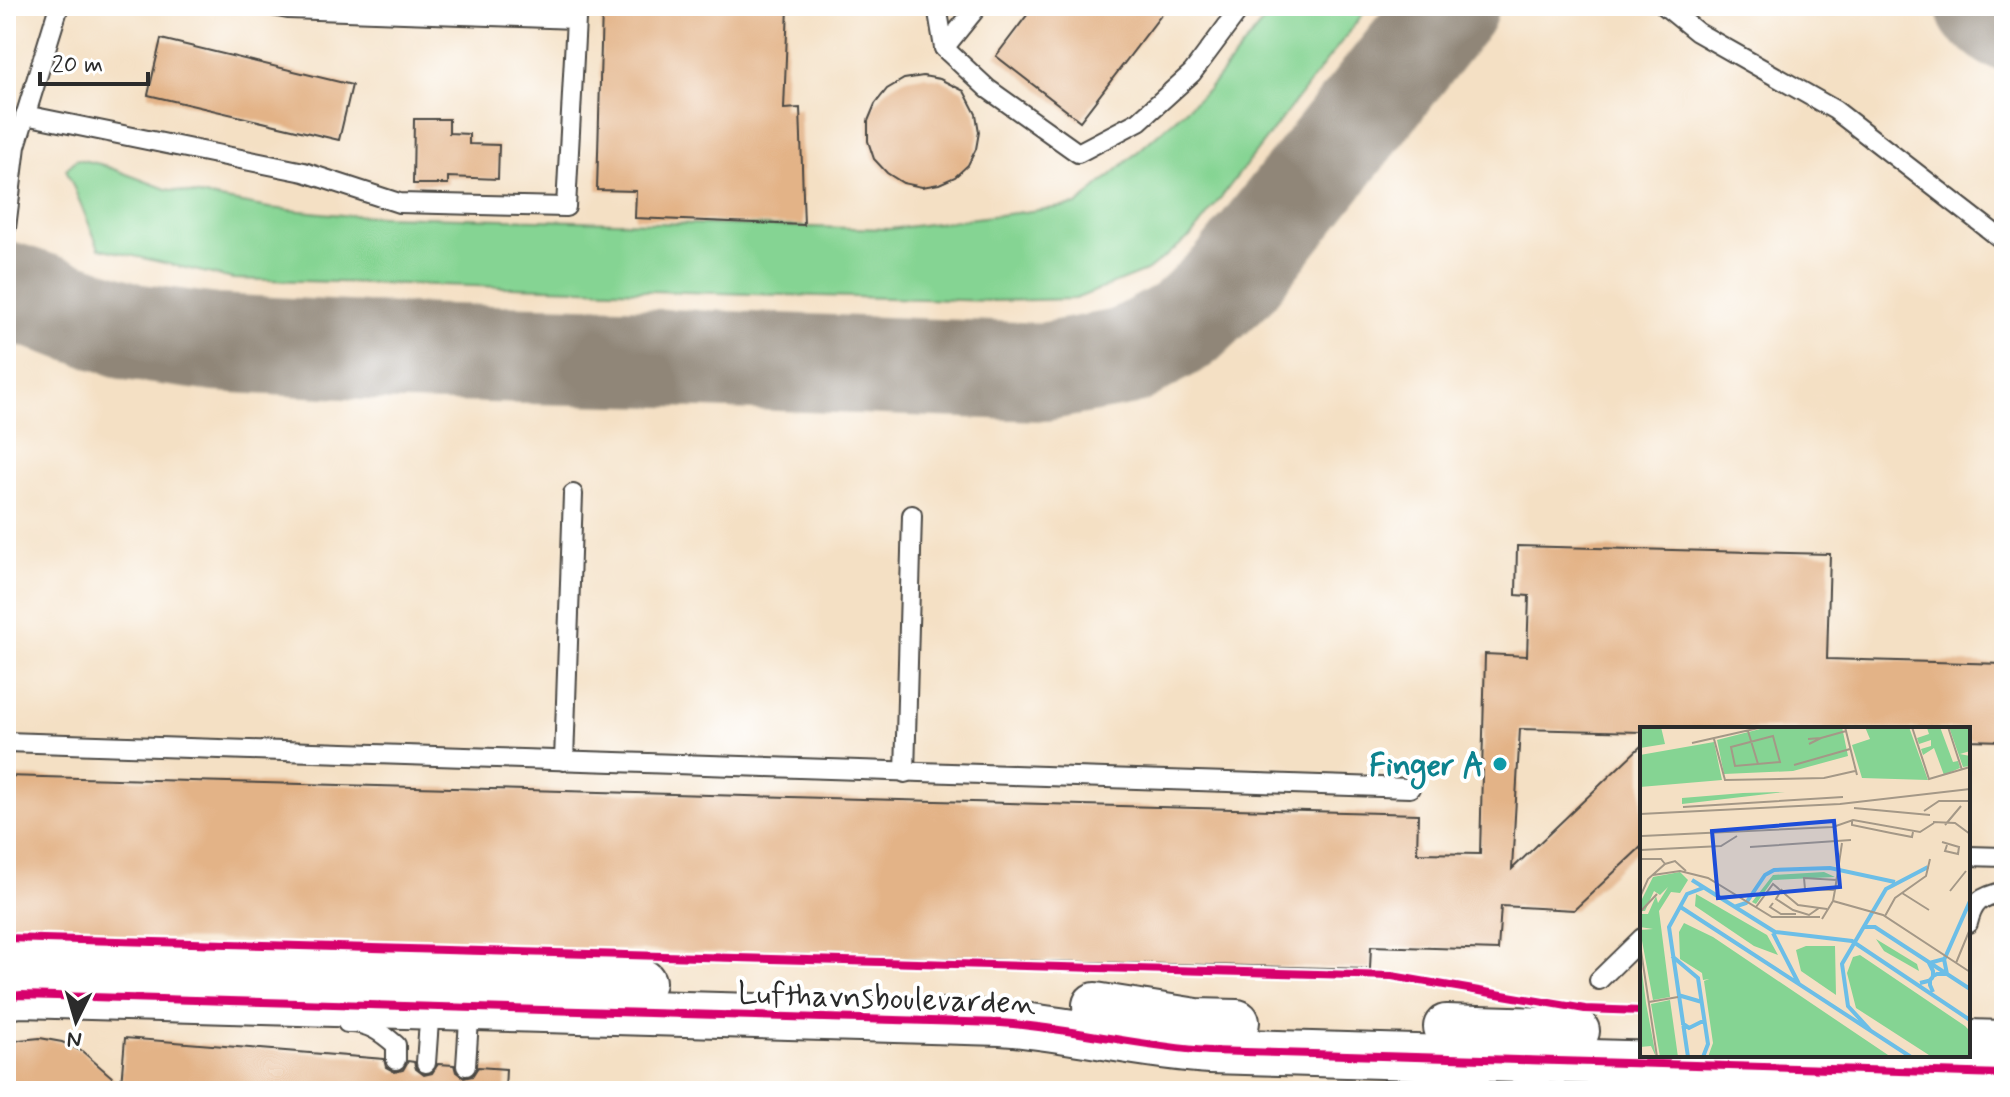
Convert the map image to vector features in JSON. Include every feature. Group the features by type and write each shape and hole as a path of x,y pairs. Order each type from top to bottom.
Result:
{"street":[{"name":"Lufthavnsboulevarden","path":"6,966 46,964 451,996 1049,1026 1163,1048 1210,1051 1914,1063 2004,1074"},
{"name":"Lufthavnsboulevarden","path":"6,997 243,1001 451,996 1039,995 1196,1021 1640,1032"},
{"path":"1970,1042 2004,1043"}],"lane":[{"path":"6,228 16,146 59,6"},
{"path":"25,115 304,172 399,203 566,207 576,19 272,6"},
{"path":"937,6 944,48 988,89 1078,153 1139,121 1192,73 1242,6"},
{"path":"944,48 978,6"},
{"path":"1665,6 1697,32 1835,110 2004,241"},
{"path":"564,761 573,494"},
{"path":"905,773 912,515"},
{"path":"6,742 1410,788"},
{"path":"1970,856 2004,857"},
{"path":"1970,915 1972,907 1984,897 2004,891"},
{"path":"1599,980 1640,940"},
{"path":"426,1063 451,996"},
{"path":"451,996 466,1066"},
{"path":"243,1001 303,1021 356,1022 378,1029 396,1045 396,1060"}],"green space":[{"path":"1276,6 1369,6 1191,236 1148,270 1075,299 993,301 233,279 99,248 66,169 77,159 100,164 166,189 269,208 342,215 890,229 1077,205 1209,89"}],"building":[{"path":"640,6 788,6 784,109 800,108 804,225 635,218 636,191 597,190 602,8 640,9"},
{"path":"1034,6 1168,6 1080,121 996,56"},
{"path":"161,39 352,85 339,140 148,95"},
{"path":"923,76 940,79 964,91 976,114 979,132 976,149 968,165 955,177 922,187 903,183 887,173 874,159 868,141 868,121 875,104 887,89 904,79"},
{"path":"414,119 449,119 449,133 469,134 469,144 499,145 498,179 448,177 448,184 413,184"},
{"name":"Finger A","path":"1517,546 1830,554 1827,659 2004,664 2004,741 1970,740 1970,727 1640,727 1640,732 1520,729 1512,869 1640,747 1640,848 1574,910 1501,906 1498,950 1371,946 1370,969 6,935 6,776 1418,814 1417,853 1480,854 1485,654 1527,656 1529,596 1516,595"},
{"path":"40,1038 62,1042 82,1051 121,1085 125,1038 384,1059 386,1067 395,1072 403,1070 408,1061 414,1062 416,1069 424,1075 432,1073 438,1064 454,1065 456,1072 464,1078 472,1076 478,1067 506,1069 505,1091 6,1091 6,1045"}],"taxiway":[{"path":"6,290 133,332 216,343 364,351 703,359 1043,372 1126,357 1184,325 1232,280 1449,6"},
{"path":"1985,6 2004,21"}],"cycle path":[{"path":"6,938 1392,976 1585,1009 1640,1011"},
{"path":"6,997 1001,1023 1210,1051 2004,1074"}],"place":[{"name":"Finger A","path":"1500,764"}]}
